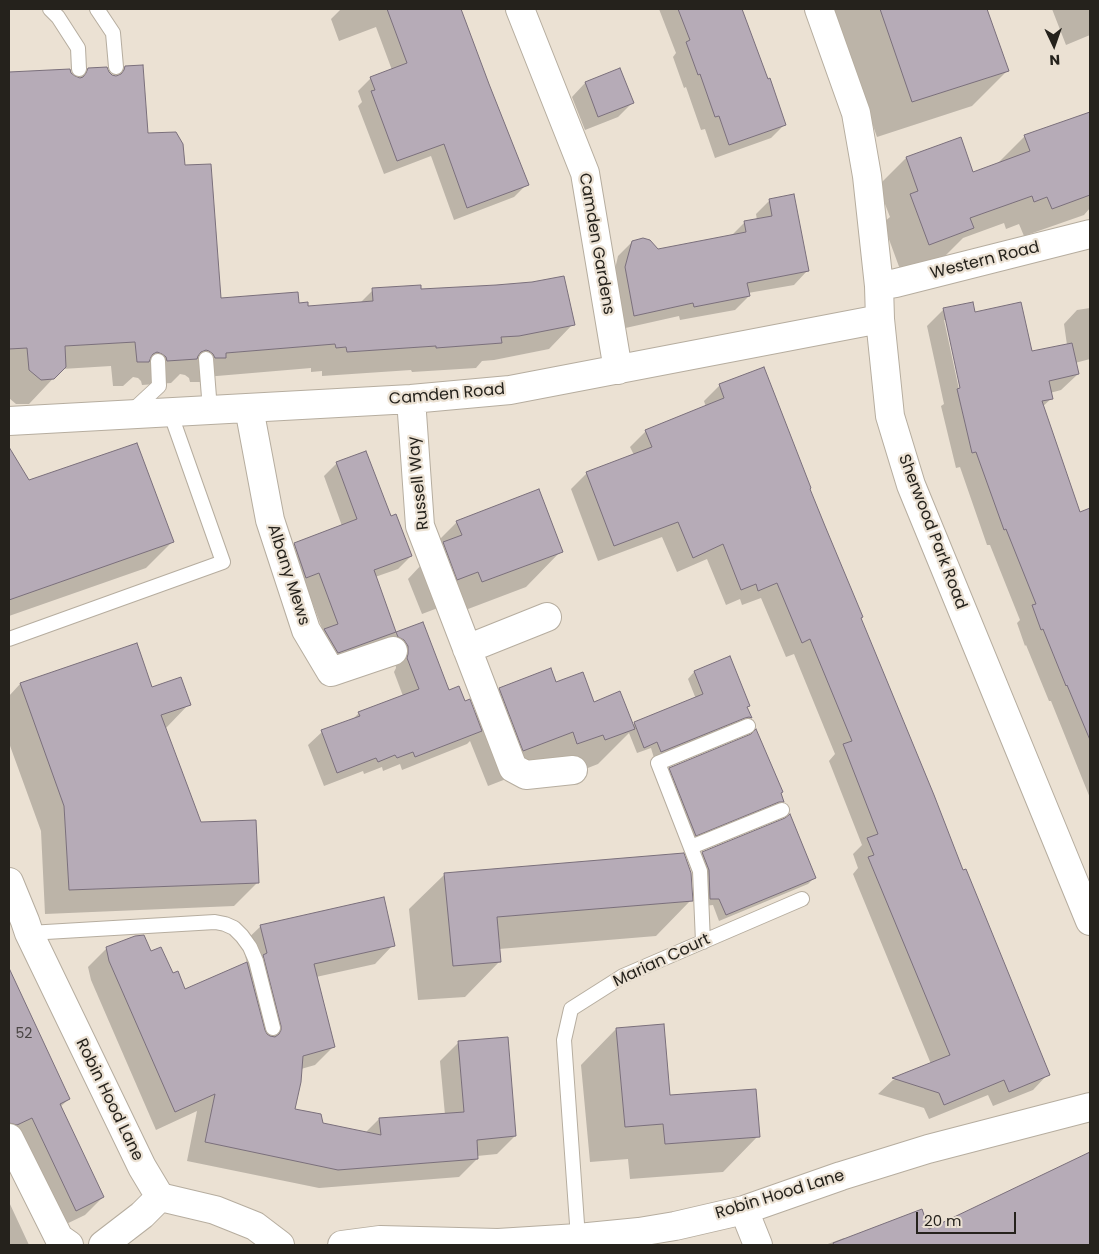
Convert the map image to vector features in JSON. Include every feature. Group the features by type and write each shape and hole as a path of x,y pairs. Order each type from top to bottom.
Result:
{"street":[{"name":"Camden Gardens","path":"520,9 585,173 618,370"},
{"name":"Sherwood Park Road","path":"819,9 856,113 867,176 890,416 911,486 1090,921"},
{"name":"Western Road","path":"879,286 1090,234"},
{"name":"Camden Road","path":"9,421 411,399 510,390 880,319"},
{"name":"Russell Way","path":"411,399 420,526 513,768 526,775 572,770"},
{"name":"Albany Mews","path":"249,408 270,520 306,630 331,672 393,651"},
{"path":"468,649 547,617"},
{"name":"Robin Hood Lane","path":"9,882 21,926 142,1167 160,1197"},
{"name":"Robin Hood Lane","path":"342,1245 380,1240 498,1243 578,1238 657,1229 744,1210 928,1148 1090,1107"},
{"path":"10,1142 59,1238 69,1245"},
{"path":"103,1245 142,1215 160,1197 215,1210 255,1226 280,1245"},
{"path":"744,1210 758,1245"}],"lane":[{"path":"50,9 58,17 78,48 80,68"},
{"path":"97,9 113,33 116,67"},
{"path":"206,359 210,410"},
{"path":"128,415 159,386 158,361"},
{"path":"9,639 222,562 170,412"},
{"path":"702,942 700,871 658,763 748,726"},
{"path":"691,847 782,810"},
{"name":"Marian Court","path":"578,1238 564,1040 571,1008 623,976 802,899"},
{"path":"21,926 215,922 225,924 234,928 250,946 256,961 273,1028"}],"building":[{"path":"387,9 461,9 529,185 467,208 444,144 397,161 371,91 375,90 370,77 407,63"},
{"path":"678,9 742,9 768,79 770,78 786,125 729,145 719,116 715,117 700,74 698,75 686,42 690,40"},
{"path":"880,9 987,9 1009,71 912,102"},
{"path":"143,65 148,133 176,132 183,144 185,165 211,164 221,298 298,292 299,303 308,302 308,306 373,301 372,288 421,285 421,289 496,285 532,282 564,276 575,325 519,336 501,337 502,343 347,352 346,347 336,348 335,344 226,353 226,358 215,358 213,354 206,350 201,352 197,359 167,361 166,357 157,352 153,354 149,362 137,362 135,342 65,346 66,367 54,379 41,380 29,370 27,348 9,349 9,72 70,69 71,73 80,78 83,77 88,68 107,67 112,75 116,76 121,74 125,66"},
{"path":"620,68 634,103 598,117 585,82"},
{"path":"1090,112 1090,195 1052,209 1047,197 1034,202 1032,196 970,218 974,228 929,245 910,194 918,191 906,157 961,137 973,172 1030,151 1024,135"},
{"path":"794,194 809,271 747,283 750,296 694,307 693,303 634,316 625,267 632,241 643,238 650,240 658,249 746,232 744,221 772,216 769,199"},
{"path":"973,302 975,312 1021,302 1032,351 1072,343 1079,374 1049,381 1053,399 1042,401 1080,512 1090,508 1090,740 1043,629 1041,630 1032,605 1036,604 1006,529 1004,530 976,452 972,453 957,389 960,388 943,308"},
{"path":"764,367 810,489 863,617 861,618 963,870 966,869 1050,1075 1009,1092 1004,1080 944,1105 939,1093 892,1078 950,1055 868,857 874,855 867,838 878,834 843,744 852,741 810,639 802,643 777,583 758,591 756,584 741,590 723,544 693,558 678,522 614,546 586,472 652,447 645,430 724,398 719,384"},
{"path":"137,443 174,542 9,600 9,447 29,480"},
{"path":"366,451 391,516 396,514 412,556 374,570 396,632 338,653 324,629 338,624 319,573 306,578 294,543 357,519 336,462"},
{"path":"539,489 563,552 482,582 478,572 457,580 443,542 462,535 456,521"},
{"path":"423,622 449,690 459,686 465,701 470,699 482,731 415,757 413,752 397,758 395,755 378,762 376,758 337,773 321,730 360,716 358,712 419,689 407,658 408,646 404,640 398,637 396,632"},
{"path":"137,643 152,687 181,677 191,705 161,715 201,822 256,820 259,883 69,890 64,806 20,683"},
{"path":"730,656 750,706 747,707 752,718 745,718 661,752 657,742 644,748 634,722 703,694 694,671"},
{"path":"551,668 556,682 583,672 594,702 620,691 635,729 605,740 603,735 577,744 573,732 523,751 499,688"},
{"path":"756,729 783,792 781,793 784,802 779,802 696,836 669,768 751,734"},
{"path":"790,814 816,878 726,915 719,899 710,899 709,870 702,852 785,818"},
{"path":"684,853 691,873 693,901 497,917 501,962 453,966 444,873"},
{"path":"384,897 395,946 314,964 335,1047 303,1056 301,1082 295,1109 321,1114 323,1123 381,1135 379,1118 464,1112 458,1041 508,1037 516,1136 477,1140 478,1159 338,1170 205,1142 215,1094 175,1112 109,961 106,947 135,936 144,935 151,951 161,947 173,973 178,971 185,989 247,962 265,1030 267,1034 275,1037 279,1034 281,1026 263,955 267,953 260,925"},
{"path":"9,968 70,1099 60,1104 104,1197 76,1211 32,1118 17,1125 9,1123"},
{"path":"664,1024 670,1095 756,1089 760,1137 665,1144 663,1124 625,1127 616,1028"},
{"path":"1090,1152 1090,1245 834,1245 833,1243 922,1209 929,1229"}]}
